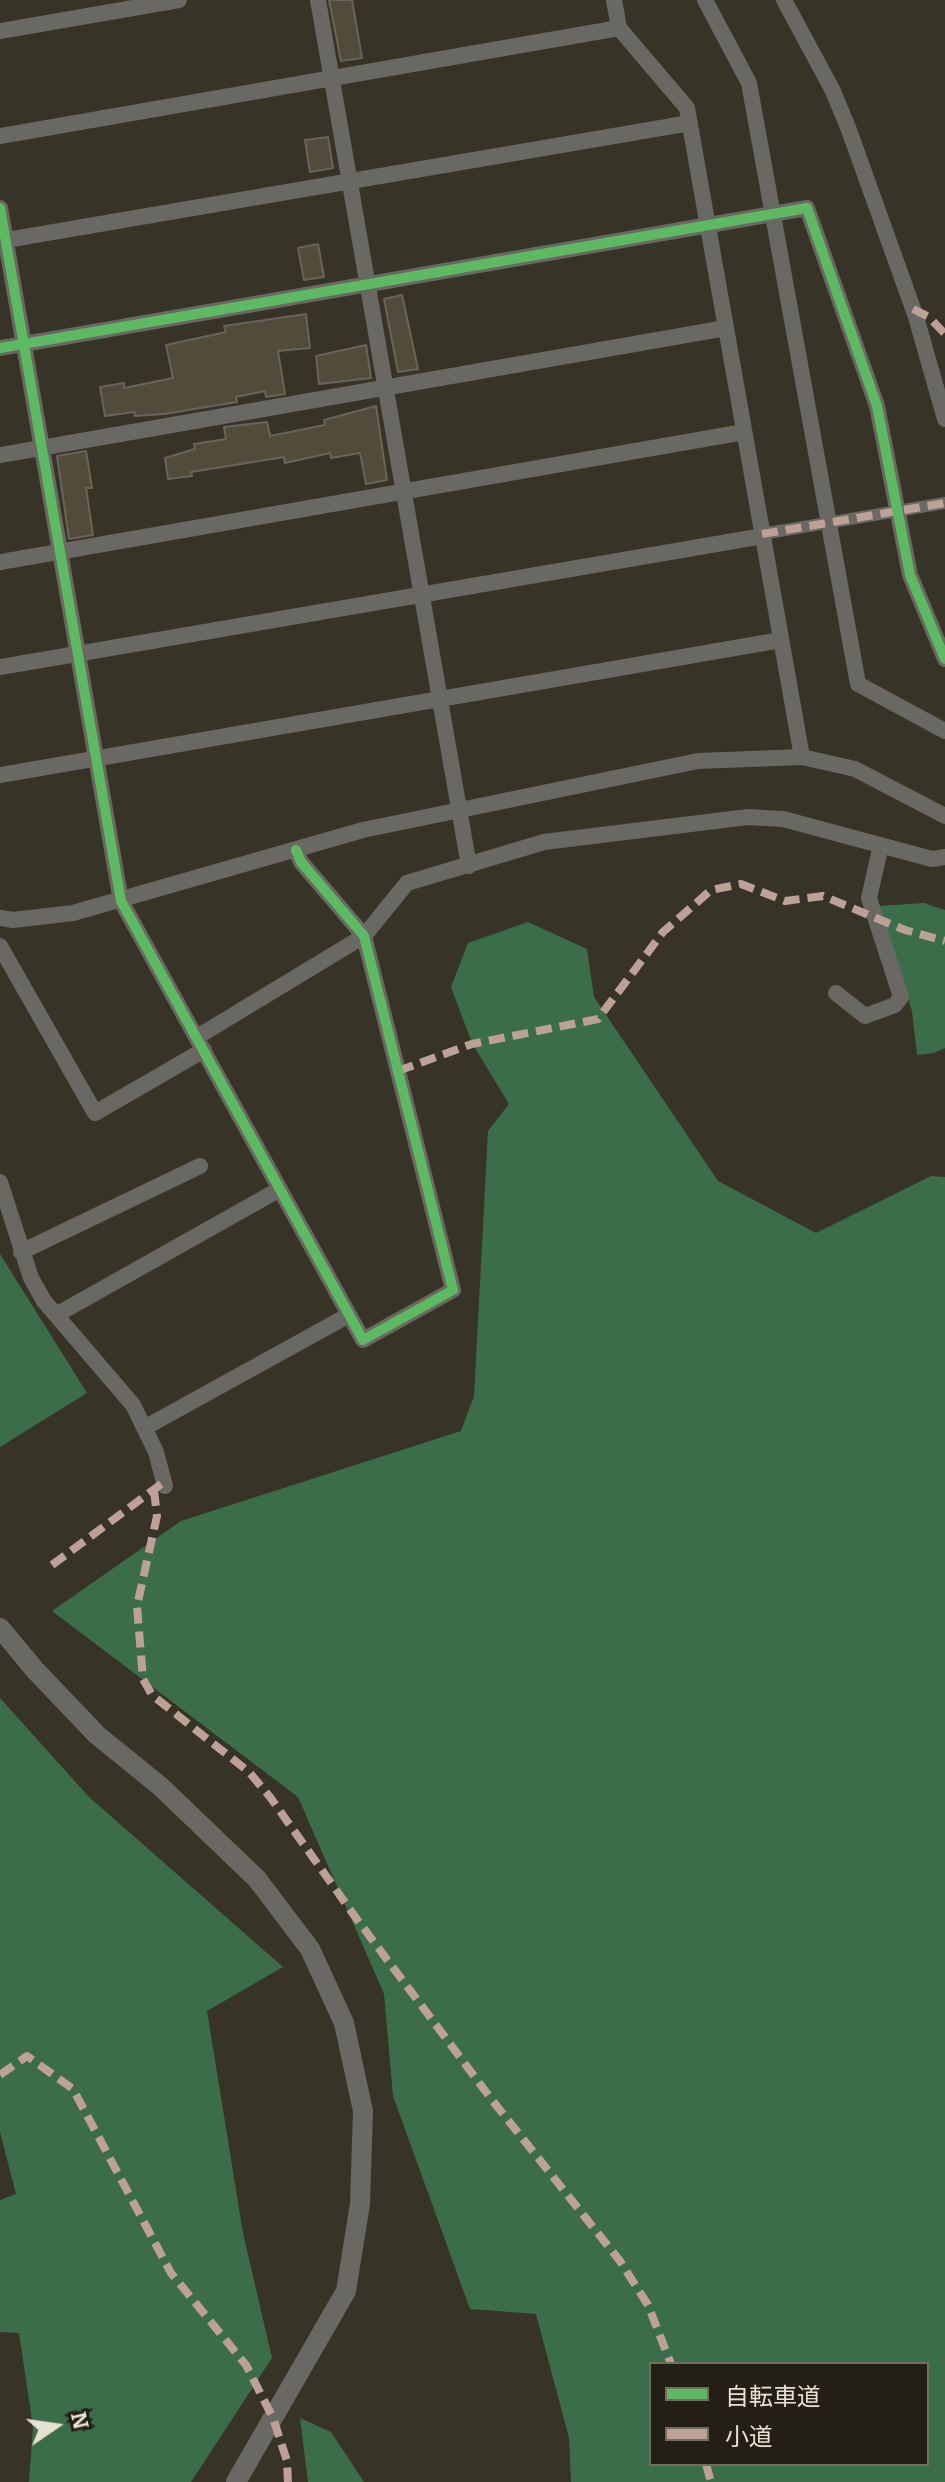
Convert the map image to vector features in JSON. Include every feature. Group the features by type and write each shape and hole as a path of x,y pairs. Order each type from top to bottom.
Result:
{"street":[{"path":"0,31 179,0"},
{"path":"318,0 469,866"},
{"path":"614,0 619,28 687,108 802,757"},
{"path":"705,0 749,83 858,684 943,727"},
{"path":"784,0 833,91 849,130 916,317 945,419"},
{"path":"0,136 619,28"},
{"path":"3,241 690,123"},
{"path":"0,208 3,241 24,344 121,901 363,1340 453,1290 364,936 301,862 296,850"},
{"path":"0,348 807,208 818,230 877,406 910,575 945,659"},
{"path":"0,455 726,328"},
{"path":"0,562 744,432"},
{"path":"0,667 945,503"},
{"path":"0,775 781,640"},
{"path":"0,918 73,913 363,830 698,761 802,757 855,769 945,816"},
{"path":"0,946 95,1113 364,936 407,883 544,842 748,817 783,819 932,859 945,857"},
{"path":"836,993 865,1016 895,1005 901,997 869,898 881,845"},
{"path":"21,1252 200,1166"},
{"path":"0,1182 31,1278 56,1315 133,1405 156,1452 165,1486"},
{"path":"56,1315 280,1189"},
{"path":"144,1428 349,1315"},
{"path":"0,1628 97,1735 160,1786 257,1879 310,1949 344,2023 363,2111 360,2204 346,2291 236,2482"}],"green space":[{"path":"924,903 945,910 945,1048 917,1055 912,1011 879,906"},
{"path":"528,922 587,949 594,997 718,1181 816,1233 931,1176 945,1177 945,2482 571,2482 569,2438 536,2314 470,2309 393,2096 384,1994 298,1797 52,1611 181,1521 461,1431 474,1396 488,1131 509,1104 472,1043 451,987 468,943"},
{"path":"0,1254 87,1393 0,1447"},
{"path":"0,1698 89,1797 283,1967 207,2011 243,2233 272,2358 191,2482 29,2482 33,2427 19,2333 0,2332 0,2200 16,2194 0,2132"},
{"path":"300,2418 331,2432 364,2482 308,2482"}],"building":[{"path":"329,0 352,0 362,58 341,61"},
{"path":"328,137 333,168 310,172 305,140"},
{"path":"318,244 324,277 304,280 298,248"},
{"path":"402,295 418,369 398,372 384,299"},
{"path":"306,314 310,348 278,351 285,394 266,397 265,391 236,397 237,402 164,414 135,416 134,412 105,416 100,387 124,383 124,388 173,378 166,345 226,332 224,326"},
{"path":"366,345 371,378 319,384 316,356"},
{"path":"376,406 387,480 366,484 360,453 331,458 330,453 285,463 284,457 191,472 192,476 168,479 165,458 195,449 194,444 226,439 224,427 267,422 270,436 325,425 324,420"},
{"path":"86,451 92,488 86,488 93,535 69,539 57,456"}],"marked path":[{"path":"913,309 929,317 945,334"},
{"path":"762,534 945,503"},
{"path":"398,1071 472,1044 598,1019 663,932 711,890 741,884 785,901 823,896 905,930 945,941"},
{"path":"52,1565 164,1482"},
{"path":"154,1490 157,1516 137,1606 143,1679 152,1695 249,1772 270,1797 492,2100 620,2261 648,2305 670,2362"},
{"path":"0,2075 27,2056 73,2089 171,2273 246,2365 273,2418 287,2461 288,2482"},
{"path":"707,2466 711,2482"}],"cycle path":[{"path":"0,208 121,901 363,1340 453,1290 364,936 301,862 296,850"},
{"path":"0,348 807,208 877,406 910,575 945,659"}]}
